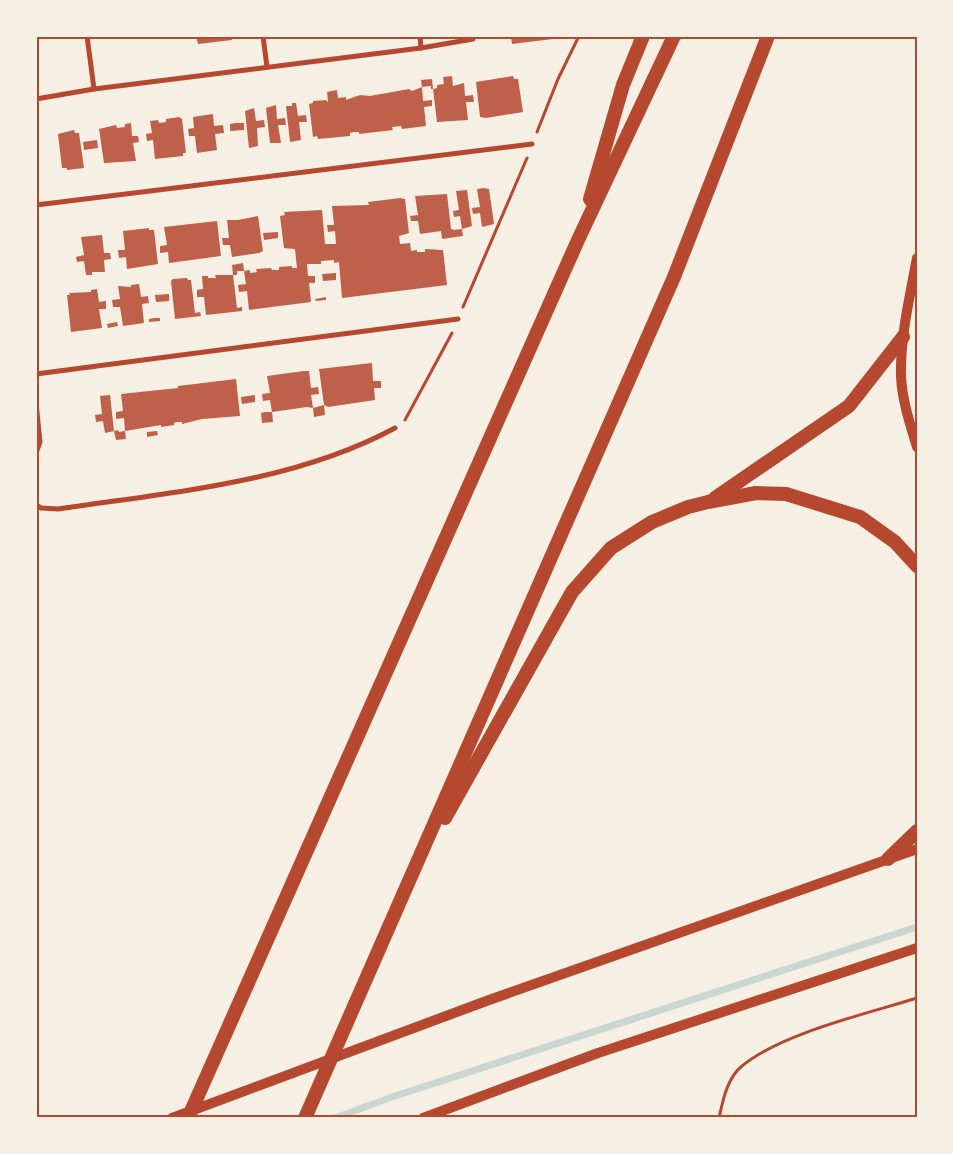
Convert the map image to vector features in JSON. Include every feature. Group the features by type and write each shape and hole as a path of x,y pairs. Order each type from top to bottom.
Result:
{"highway":[{"path":"578,240 623,85 643,36"},
{"path":"188,1118 578,240 674,36"},
{"path":"305,1118 674,277 761,53 770,36"},
{"path":"708,502 850,406 904,337"},
{"path":"404,891 572,592 611,548 634,532 652,522 688,507 756,493 786,494 860,517 895,542 917,566"},
{"path":"888,859 917,831"}],"main road":[{"path":"917,258 904,337 901,376 905,407 917,447"},
{"path":"172,1118 489,1000 917,849"},
{"path":"424,1118 598,1053 917,948"}],"street":[{"path":"87,36 94,89"},
{"path":"263,36 266,67"},
{"path":"420,36 421,48"},
{"path":"36,99 94,89 421,48 473,39"},
{"path":"36,205 532,144"},
{"path":"36,374 458,319"},
{"path":"36,403 40,442 36,453"},
{"path":"36,505 41,508 58,509 229,483 324,460 356,448 395,428"}],"path":[{"path":"395,428 408,417 446,347 558,79 579,36"},
{"path":"719,1118 727,1088 741,1067 782,1042 917,998"}],"building":[{"path":"121,36 136,36 136,37 122,39"},
{"path":"196,36 231,36 232,40 198,44"},
{"path":"511,36 560,36 561,38 512,44"},
{"path":"452,76 453,86 464,83 465,96 473,95 474,102 466,102 468,120 437,122 433,89 437,88 437,85 444,84 443,77"},
{"path":"513,76 514,79 518,79 523,112 486,118 480,117 476,82"},
{"path":"432,79 433,89 431,89 431,86 422,87 421,80"},
{"path":"422,87 423,101 432,100 432,106 424,107 426,126 402,129 401,126 392,127 393,130 359,134 359,132 354,132 350,133 350,136 318,139 317,136 313,137 309,104 313,103 313,101 326,100 328,102 327,92 337,90 338,98 346,97 346,100 360,95 370,96 409,89 412,91"},
{"path":"292,103 296,103 298,116 306,115 307,122 299,122 301,140 290,142 286,106 292,106"},
{"path":"276,105 277,119 285,118 286,125 278,125 281,143 270,143 266,108"},
{"path":"254,108 256,121 264,120 265,127 257,128 258,146 249,148 245,111"},
{"path":"213,114 214,126 223,125 224,133 215,134 217,150 197,153 195,136 189,136 188,129 194,128 193,117"},
{"path":"179,117 182,119 186,153 183,153 183,156 155,159 153,140 147,141 146,134 152,133 150,121 158,120 159,123 166,122 166,119"},
{"path":"131,123 132,136 138,136 139,142 133,143 136,161 104,163 99,129 116,125 117,128 125,127 125,124"},
{"path":"244,123 244,130 230,131 230,124"},
{"path":"74,130 75,133 79,133 84,168 67,170 67,168 62,168 58,134"},
{"path":"97,140 98,148 84,150 83,142"},
{"path":"477,189 489,189 494,224 482,227 480,213 473,214 472,208 480,207"},
{"path":"467,190 472,226 462,229 460,216 454,217 453,211 459,210 456,191"},
{"path":"447,194 451,229 462,229 463,236 442,239 441,231 420,234 418,221 411,221 410,216 418,215 415,196"},
{"path":"405,199 409,233 399,236 400,244 410,243 411,251 417,250 417,252 425,252 425,249 443,250 447,285 342,298 339,262 334,263 334,260 321,261 321,264 307,264 308,276 315,276 315,283 309,283 311,302 249,310 247,291 239,292 238,285 246,284 244,271 250,270 250,273 257,272 256,269 271,268 272,270 279,270 279,267 292,266 292,268 297,268 295,249 284,248 280,216 285,215 284,212 322,210 325,244 336,244 335,231 328,232 327,225 334,225 332,206 369,205 368,202"},
{"path":"258,216 263,251 232,257 230,245 223,245 222,238 229,238 227,220"},
{"path":"217,221 221,256 169,263 168,252 160,253 160,246 167,245 164,227"},
{"path":"149,228 149,230 154,230 158,264 127,269 126,257 119,258 118,250 125,250 123,231"},
{"path":"278,232 278,238 264,240 263,233"},
{"path":"102,235 104,253 110,253 111,259 104,260 105,272 92,272 92,275 86,275 84,261 77,262 76,257 84,255 81,237"},
{"path":"243,263 244,271 237,271 237,275 233,275 232,265"},
{"path":"336,273 336,280 323,281 322,274"},
{"path":"215,275 233,275 237,308 242,307 242,311 206,315 204,297 197,297 197,290 203,289 202,276 216,278"},
{"path":"187,278 191,280 195,313 200,312 201,316 175,319 171,281 173,279"},
{"path":"139,284 141,297 148,296 149,303 142,304 144,323 123,326 120,307 113,307 112,300 120,299 118,286 131,287 131,285"},
{"path":"97,289 99,302 106,301 106,309 99,309 102,328 71,332 67,295 70,295 69,293 91,292 91,290"},
{"path":"169,294 169,301 156,302 155,295"},
{"path":"326,297 326,300 316,301 315,299"},
{"path":"160,318 160,321 149,322 149,319"},
{"path":"117,322 118,326 108,328 107,324"},
{"path":"372,363 373,381 381,381 381,388 374,388 375,400 328,407 324,405 319,369"},
{"path":"309,371 311,388 318,387 319,394 311,395 313,408 307,407 272,412 270,400 263,401 262,394 270,393 267,376"},
{"path":"236,379 240,416 202,419 182,424 182,422 177,422 174,425 161,427 161,425 125,431 124,418 116,419 116,412 123,411 121,394"},
{"path":"110,395 114,431 105,433 103,421 96,422 95,415 102,414 100,396"},
{"path":"255,395 255,402 242,404 241,397"},
{"path":"324,405 325,415 314,417 313,408"},
{"path":"272,412 273,422 262,423 261,413"},
{"path":"118,430 119,432 125,431 126,439 116,440 114,431"},
{"path":"157,431 158,435 147,437 147,432"}],"waterway":[{"path":"335,1118 392,1097 917,927"}]}
